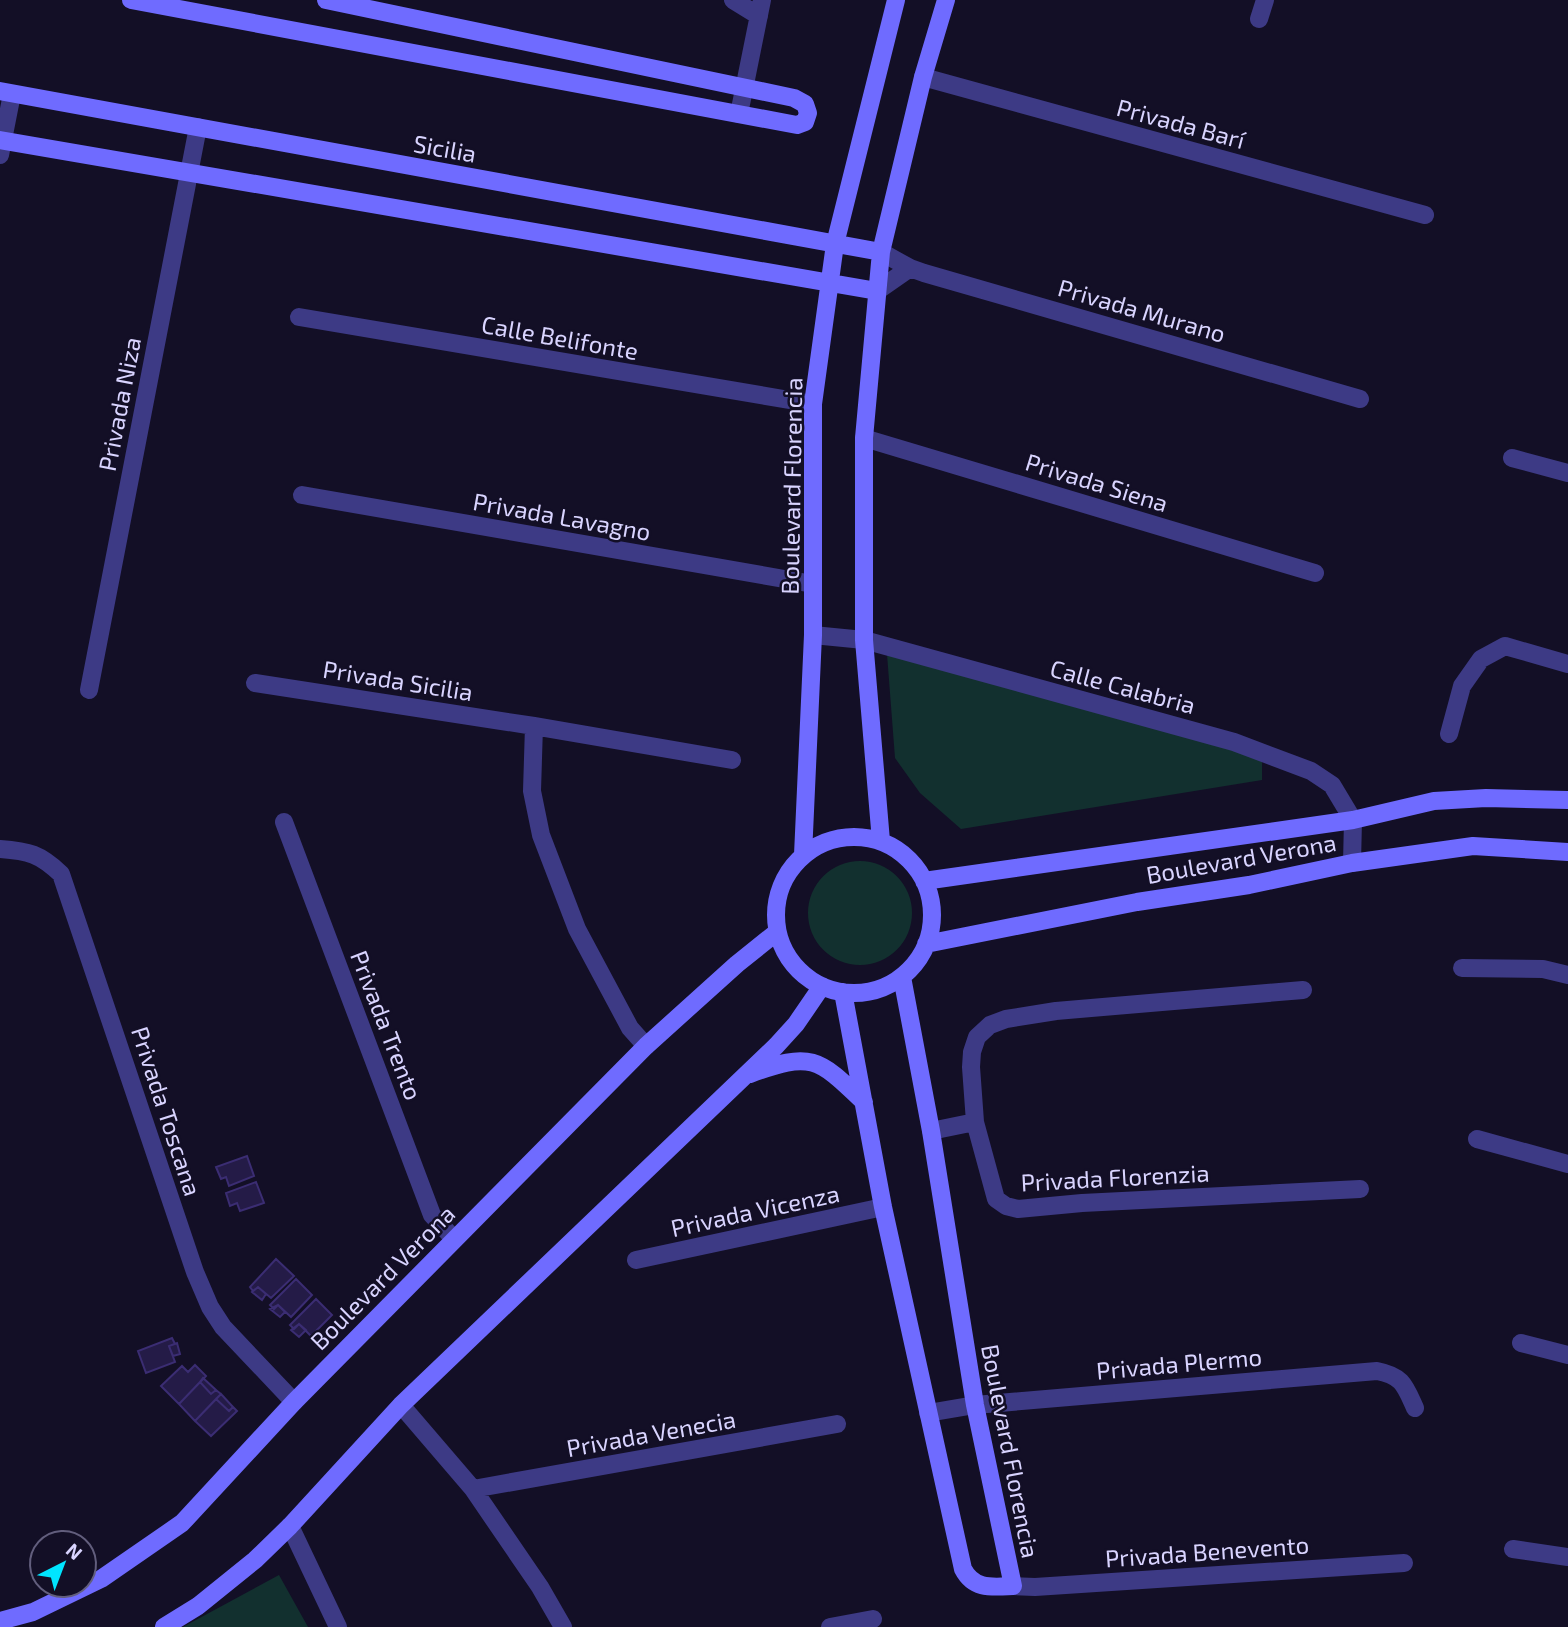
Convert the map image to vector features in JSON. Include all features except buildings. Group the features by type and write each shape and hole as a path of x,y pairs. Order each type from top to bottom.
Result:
{"street":[{"path":"131,0 797,125 805,122 808,113 805,104 794,98 326,0"},
{"path":"733,0 760,8 738,114"},
{"name":"Boulevard Florencia","path":"803,855 813,635 813,404 835,244 896,0"},
{"path":"881,841 864,640 864,438 881,252 923,77 946,0"},
{"path":"1259,19 1265,0"},
{"name":"Privada Barí","path":"923,77 1425,215"},
{"path":"6,93 1,145 189,173 877,291 910,268"},
{"name":"Sicilia","path":"6,93 881,252"},
{"name":"Privada Niza","path":"89,690 198,127"},
{"name":"Privada Murano","path":"881,252 910,268 1360,399"},
{"name":"Calle Belifonte","path":"299,317 813,404"},
{"name":"Privada Siena","path":"864,438 1315,573"},
{"path":"1512,458 1568,473"},
{"name":"Privada Lavagno","path":"302,495 813,584"},
{"name":"Calle Calabria","path":"813,635 864,640 1234,741 1311,771 1332,785 1353,820"},
{"path":"1449,734 1462,686 1480,659 1505,646 1568,664"},
{"name":"Privada Sicilia","path":"255,683 732,760"},
{"path":"534,726 532,791 541,835 577,929 630,1028 646,1046"},
{"name":"Boulevard Verona","path":"924,881 1353,820 1434,801 1568,800"},
{"path":"1352,863 1353,820"},
{"name":"Privada Trento","path":"284,822 432,1215 454,1239"},
{"path":"854,836 881,841 906,856 924,881 931,902 932,923 926,944 916,962 902,977 884,987 866,992 843,992 822,986 802,973 786,954 777,932 776,904 785,877 803,855 827,841 854,836"},
{"name":"Boulevard Verona","path":"926,944 1137,902 1249,885 1352,863 1473,846 1568,852"},
{"name":"Privada Toscana","path":"0,849 21,850 44,858 61,874 195,1272 210,1307 223,1326 294,1402"},
{"name":"Boulevard Verona","path":"0,1622 33,1612 101,1579 182,1522 294,1402 646,1046 737,964 777,932"},
{"path":"1462,968 1543,969 1568,975"},
{"name":"Boulevard Florencia","path":"843,992 883,1207 963,1569 968,1578 981,1586 1013,1586 975,1405 931,1131 902,977"},
{"path":"164,1627 198,1606 255,1560 290,1526 401,1405 744,1077 796,1024 822,986"},
{"name":"Privada Florenzia","path":"1303,990 1056,1011 1006,1018 990,1025 977,1037 971,1067 975,1122 996,1199 1006,1206 1018,1209 1082,1203 1360,1189"},
{"path":"744,1077 782,1062 814,1062 828,1069 864,1102"},
{"path":"931,1131 975,1122"},
{"path":"1477,1139 1568,1164"},
{"name":"Privada Vicenza","path":"636,1260 883,1207"},
{"path":"1521,1343 1568,1355"},
{"name":"Privada Plermo","path":"928,1413 975,1405 1377,1371 1391,1374 1403,1382 1415,1408"},
{"path":"401,1405 473,1489 540,1587 563,1627"},
{"name":"Privada Venecia","path":"473,1489 838,1424"},
{"path":"290,1526 338,1627"},
{"path":"1513,1549 1568,1557"},
{"name":"Privada Benevento","path":"1013,1586 1404,1563"},
{"path":"830,1627 873,1619"}],"green space":[{"path":"887,654 1262,753 1262,780 961,829 920,793 895,758"},
{"path":"860,861 880,865 903,884 908,893 912,913 908,933 889,956 880,961 860,965 840,961 817,942 812,933 808,913 812,893 831,870 840,865"},
{"path":"279,1575 308,1627 183,1627"}]}
